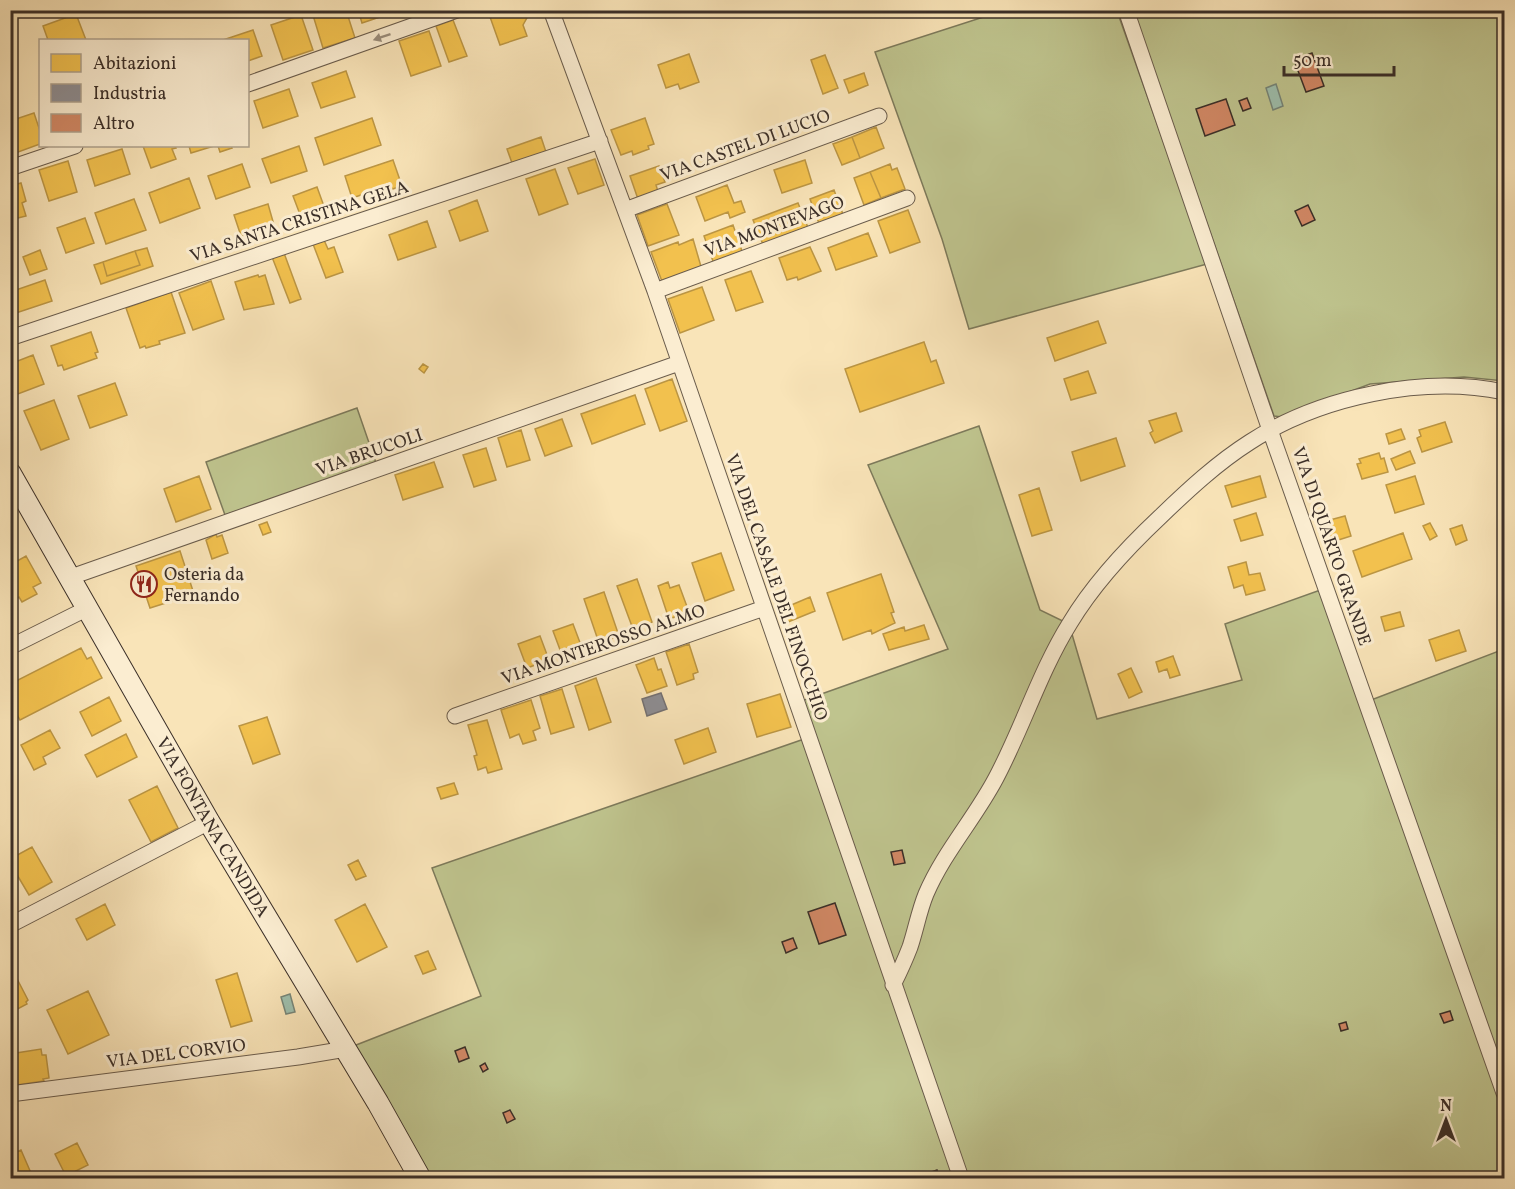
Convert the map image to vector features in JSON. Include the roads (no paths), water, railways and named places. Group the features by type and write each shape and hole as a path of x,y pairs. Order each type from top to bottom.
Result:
{"main road":[{"name":"VIA FONTANA CANDIDA","path":"10,473 209,822 346,1049 420,1179"}],"street":[{"path":"249,84 457,10"},
{"name":"VIA DEL CASALE DEL FINOCCHIO","path":"551,10 655,291 961,1179"},
{"name":"VIA DI QUARTO GRANDE","path":"1126,10 1270,430 1504,1093"},
{"name":"VIA CASTEL DI LUCIO","path":"625,210 879,117"},
{"name":"VIA SANTA CRISTINA GELA","path":"10,338 600,141"},
{"path":"10,168 72,147"},
{"name":"VIA MONTEVAGO","path":"655,291 907,198"},
{"name":"VIA BRUCOLI","path":"70,577 680,363"},
{"path":"893,985 910,948 930,887 953,845 994,782 1057,645 1081,605 1127,550 1166,511 1232,454 1270,430 1325,407 1378,393 1457,387 1504,392"},
{"path":"10,647 88,608"},
{"name":"VIA MONTEROSSO ALMO","path":"455,716 764,608"},
{"path":"10,925 209,822"},
{"name":"VIA DEL CORVIO","path":"10,1094 346,1049"}],"place":[{"name":"Osteria da Fernando","path":"144,584"}]}
